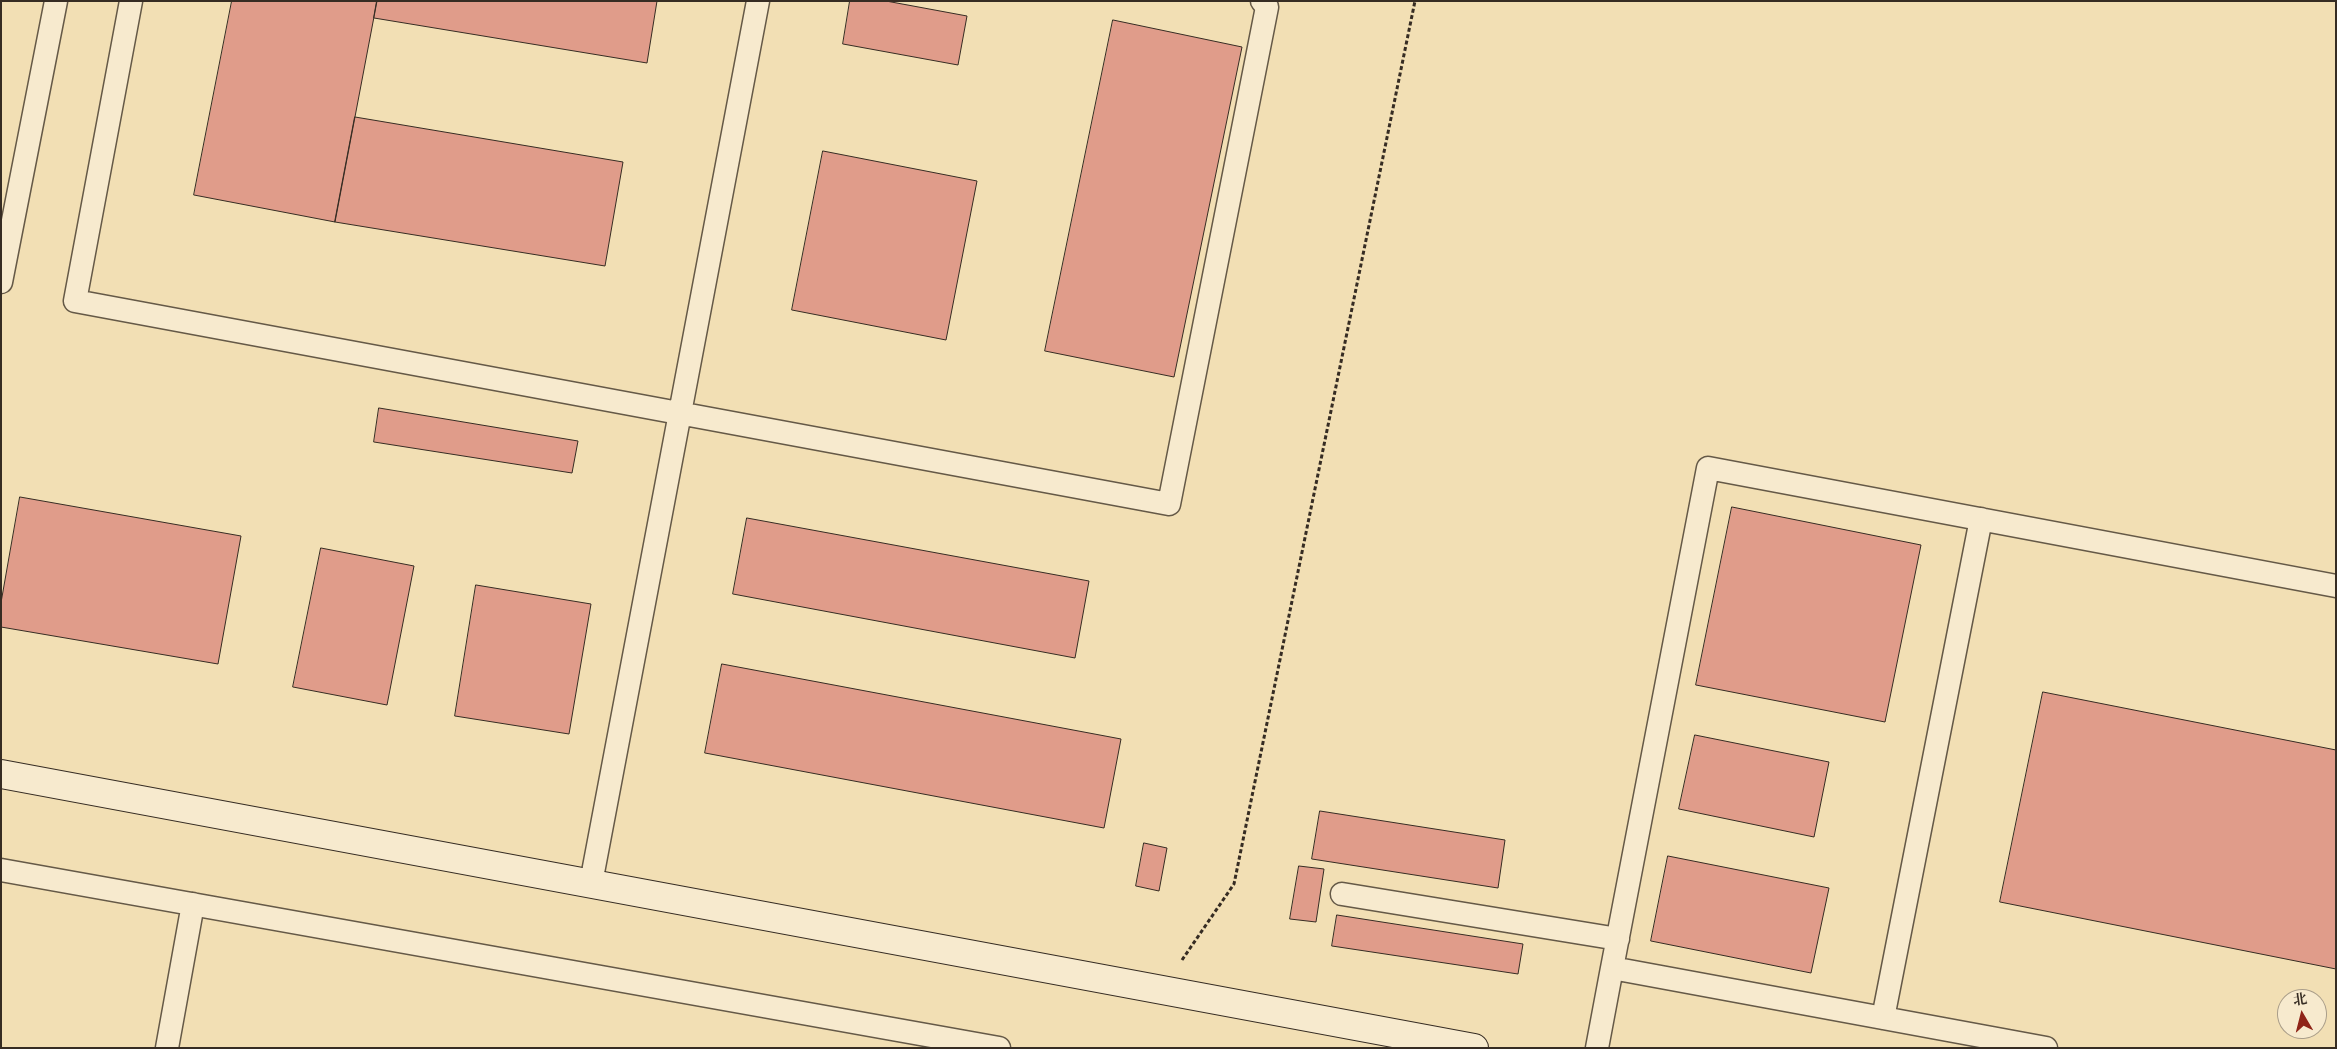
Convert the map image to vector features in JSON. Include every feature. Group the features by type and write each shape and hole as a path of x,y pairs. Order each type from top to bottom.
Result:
{"street":[{"path":"1,774 1474,1048"}],"lane":[{"path":"1,282 56,1"},
{"path":"131,1 75,301 1169,504 1267,8 1262,1"},
{"path":"591,883 758,1"},
{"path":"1597,1048 1708,468 2336,586"},
{"path":"1883,1018 1981,519"},
{"path":"1,870 998,1048"},
{"path":"1342,894 1618,939"},
{"path":"167,1048 193,904"},
{"path":"1612,968 2046,1048"}],"path":[{"path":"1162,990 1234,884 1414,1"}],"building":[{"path":"232,1 377,1 335,222 194,195"},
{"path":"377,1 657,1 647,63 374,18"},
{"path":"850,1 886,1 967,16 958,65 843,44"},
{"path":"1113,20 1242,47 1174,377 1045,351"},
{"path":"355,117 623,162 605,266 335,222"},
{"path":"823,151 977,181 946,340 792,310"},
{"path":"379,408 578,441 572,473 374,442"},
{"path":"20,497 241,536 218,664 1,627 1,603"},
{"path":"1732,507 1921,545 1885,722 1696,685"},
{"path":"747,518 1089,581 1075,658 733,594"},
{"path":"321,548 414,566 387,705 293,687"},
{"path":"476,585 591,604 569,734 455,716"},
{"path":"722,664 1121,739 1104,828 705,753"},
{"path":"2043,692 2336,750 2336,969 2000,902"},
{"path":"1695,735 1829,762 1814,837 1679,809"},
{"path":"1320,811 1505,840 1498,888 1312,859"},
{"path":"1144,843 1167,848 1159,891 1136,886"},
{"path":"1668,856 1829,888 1811,973 1651,941"},
{"path":"1299,866 1324,869 1316,922 1290,919"},
{"path":"1337,915 1523,944 1518,974 1332,946"}]}
